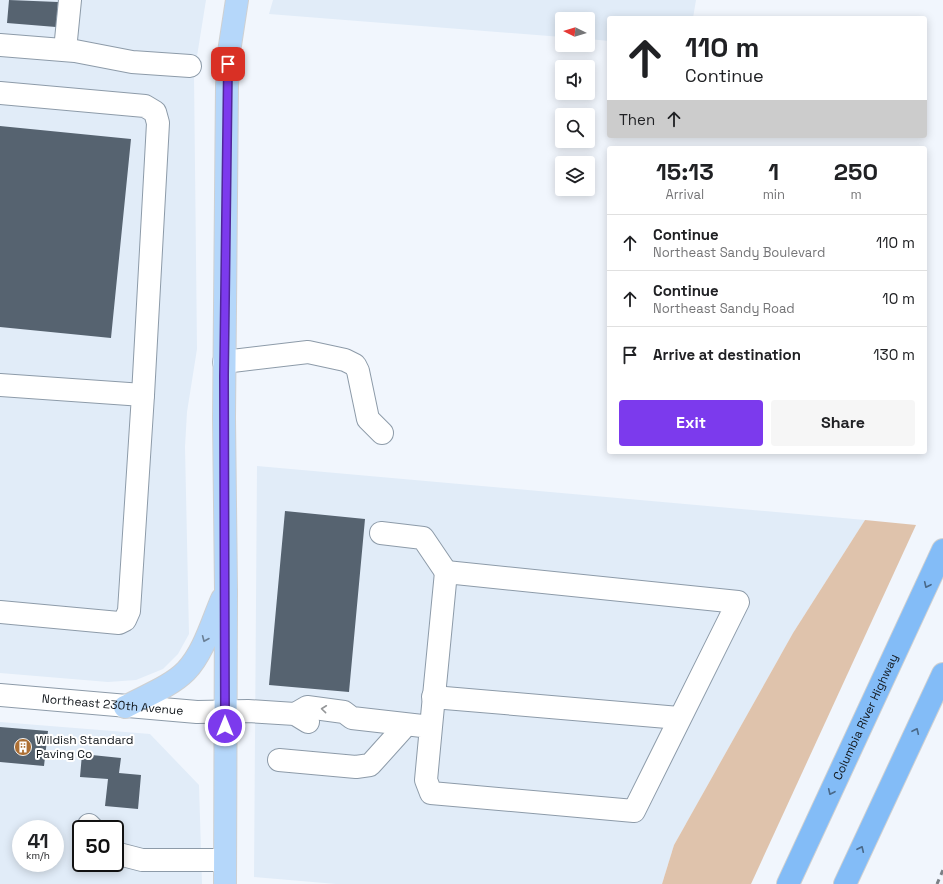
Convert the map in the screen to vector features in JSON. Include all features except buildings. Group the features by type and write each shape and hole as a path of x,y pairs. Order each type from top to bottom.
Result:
{"highway":[{"name":"Columbia River Highway","path":"788,884 943,550"},
{"path":"844,884 943,674"}],"main road":[{"path":"225,884 226,591 224,362 227,86 229,52 237,0"},
{"path":"125,707 176,679 187,670 200,650 226,591"}],"street":[{"path":"65,50 70,0"},
{"path":"0,45 65,50 132,62 190,66"},
{"path":"0,93 145,106 155,112 158,123 129,611 125,620 119,623 0,612"},
{"path":"224,362 308,352 345,360 355,365 358,371 368,419 382,433"},
{"path":"0,385 143,395"},
{"path":"381,533 423,538 446,572 426,780 431,792 634,811 738,602 446,572"},
{"name":"Northeast 230th Avenue","path":"0,695 125,707 197,712 248,711 296,714 306,722 342,726 352,718 406,725"},
{"path":"433,697 679,718"},
{"path":"279,760 356,766 370,765 406,725 431,727"},
{"path":"124,855 142,860 224,860"}],"shaded area":[{"path":"0,0 206,0 194,75 197,349 187,412 185,447 189,634 178,654 163,669 136,680 108,682 0,673"},
{"path":"273,0 696,0 693,16 607,16 607,41 595,40 595,12 555,12 555,36 269,14"},
{"path":"257,466 865,520 793,633 674,845 662,884 336,884 254,877"},
{"path":"865,520 916,525 751,884 662,884 674,845 793,633"},
{"path":"0,722 150,734 199,785 202,884 0,884"}],"railway":[{"path":"937,884 943,870"}],"place":[{"name":"Wildish Standard Paving Co","path":"23,747"}],"route":[{"path":"225,726 226,591 224,376 228,64"}]}
